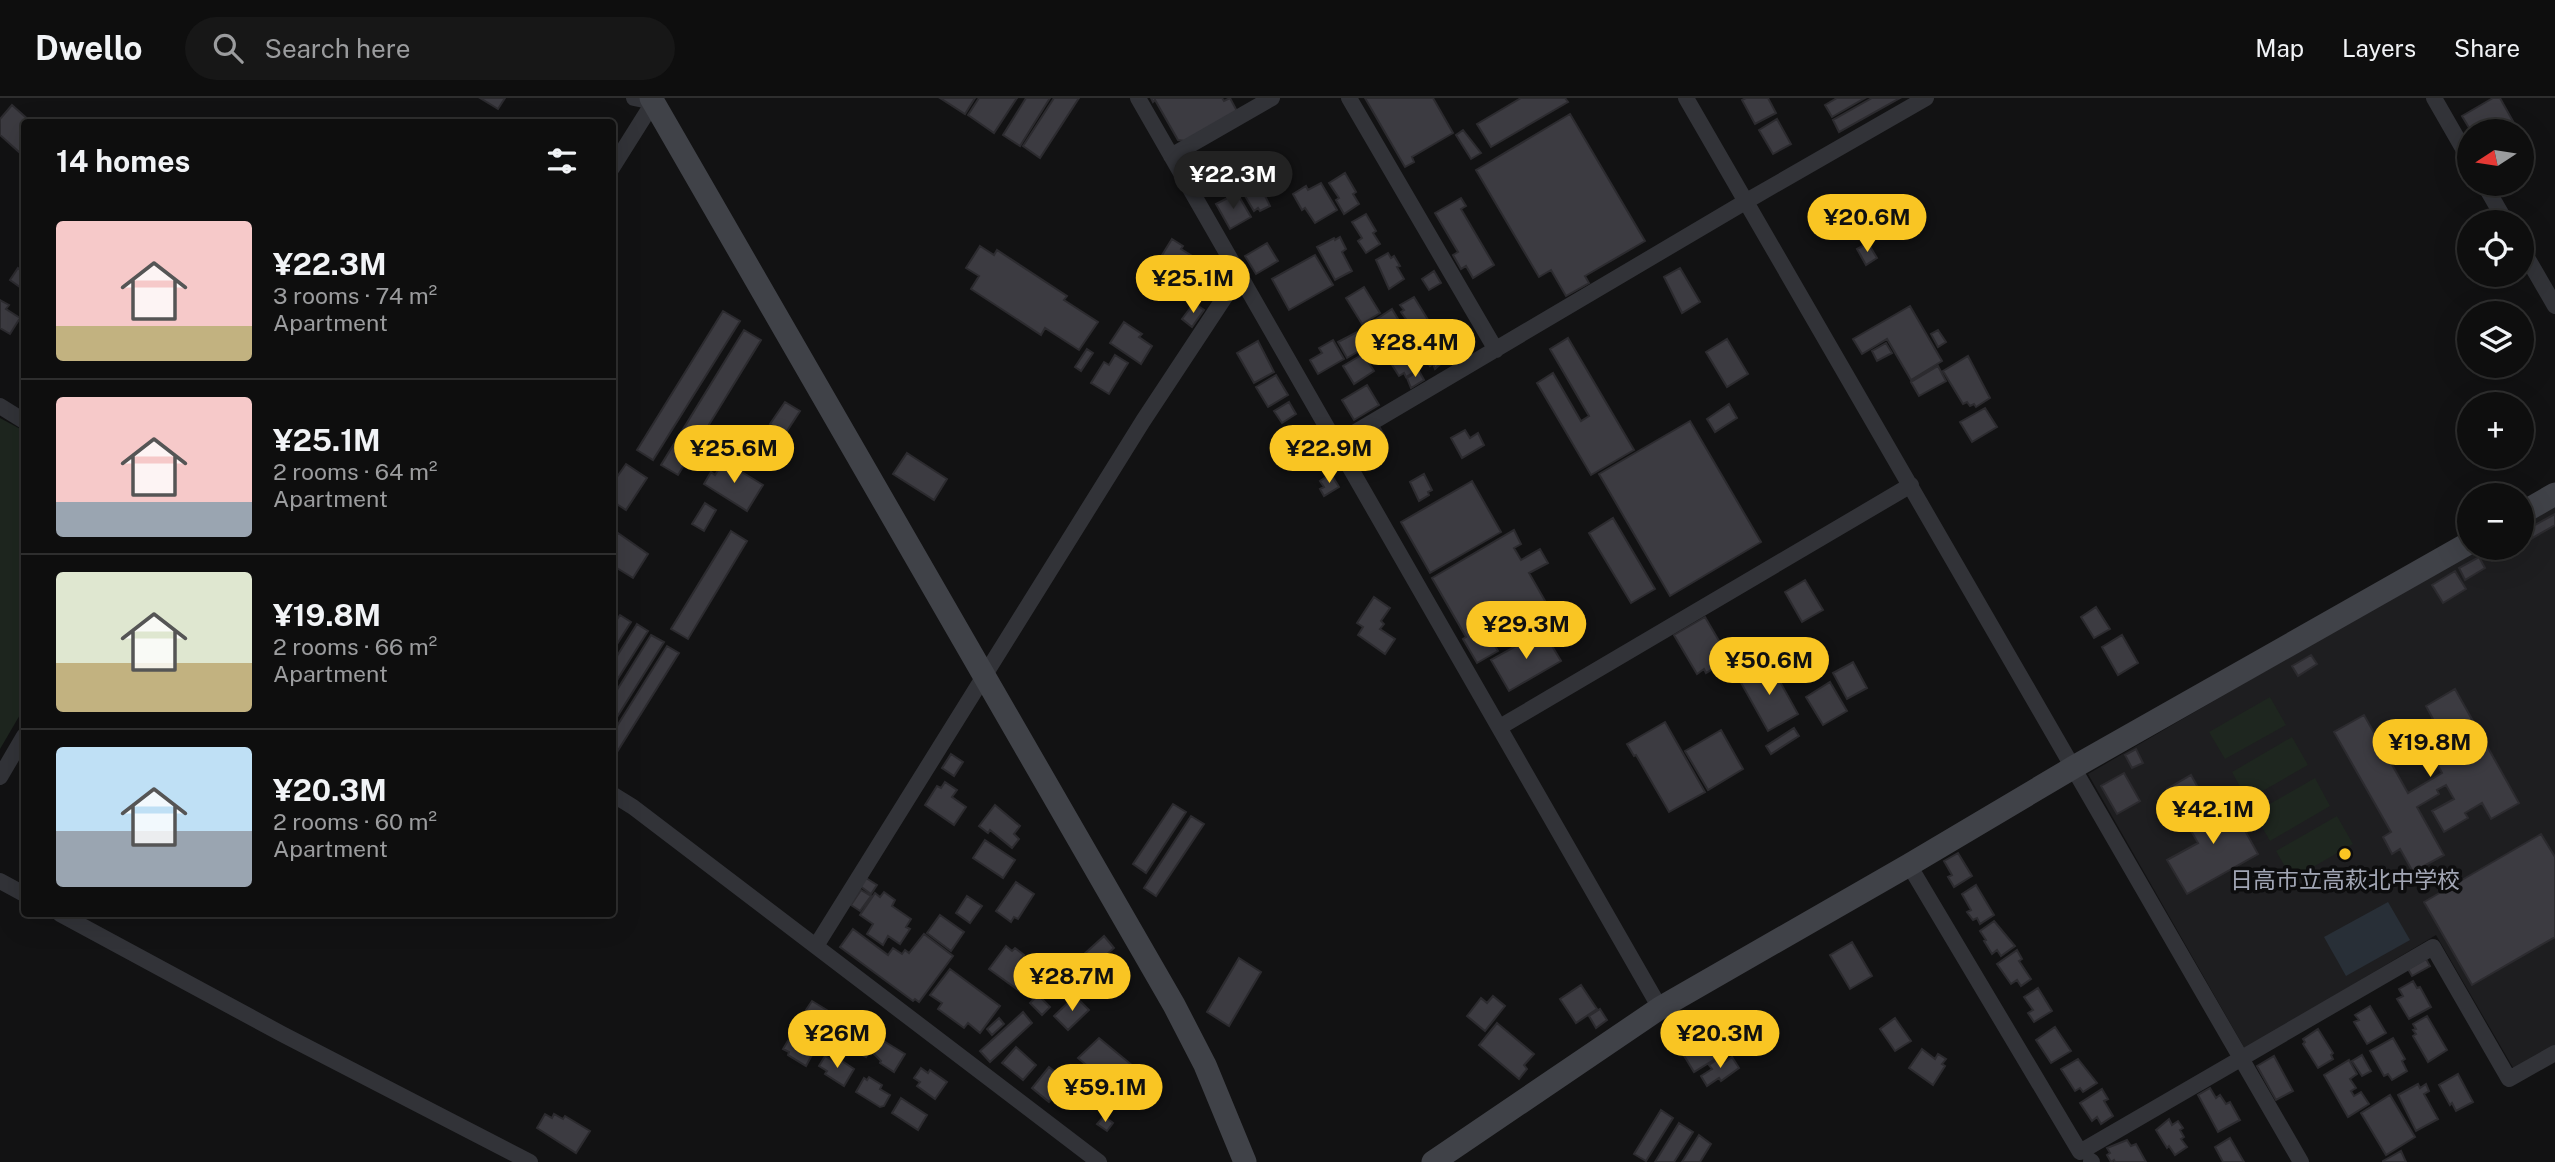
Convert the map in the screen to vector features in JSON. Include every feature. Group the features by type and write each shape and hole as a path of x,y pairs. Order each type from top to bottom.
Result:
{"street":[{"path":"1138,98 1660,1008"},
{"path":"1171,156 1272,98"},
{"path":"1349,98 1496,349"},
{"path":"1686,98 2301,1162"},
{"path":"1336,443 1926,98"},
{"path":"2434,98 2457,138"},
{"path":"616,161 649,99"},
{"path":"649,99 1174,1005 1205,1065 1245,1162"},
{"path":"2534,270 2555,306"},
{"path":"816,946 1143,421 1240,274"},
{"path":"0,406 21,419"},
{"path":"1500,727 1911,485"},
{"path":"2534,506 2555,494"},
{"path":"1433,1162 1660,1008 2457,550"},
{"path":"0,777 21,741"},
{"path":"616,796 1098,1162"},
{"path":"1909,865 2089,1159 2241,1057 2433,947 2509,1079 2555,1053"},
{"path":"0,881 21,892"},
{"path":"66,917 282,1034 530,1162"}],"shaded area":[{"path":"0,418 21,429 21,713 0,749"},
{"name":"日高市立高萩北中学校","path":"2555,503 2555,1048 2515,1071 2436,935 2245,1049 2088,774 2457,560 2534,560 2534,515"},
{"path":"2270,697 2286,725 2225,759 2209,732"},
{"path":"2292,737 2308,765 2247,800 2232,772"},
{"path":"2315,778 2330,806 2270,841 2254,813"},
{"path":"2337,816 2353,844 2292,879 2276,851"},
{"path":"2388,902 2410,940 2346,976 2324,937"}],"building":[{"path":"480,98 505,98 498,109"},
{"path":"940,98 975,98 965,114"},
{"path":"979,98 1017,98 994,133 968,115"},
{"path":"1026,98 1050,98 1020,146 1003,135"},
{"path":"1054,98 1079,98 1040,158 1023,146"},
{"path":"1151,98 1222,98 1224,101 1230,98 1237,111 1185,141 1178,140 1155,100 1153,102"},
{"path":"1365,98 1433,98 1453,133 1412,157 1414,162 1405,167"},
{"path":"1521,98 1565,98 1568,102 1491,147 1477,124"},
{"path":"1768,98 1776,113 1755,124 1742,100"},
{"path":"1837,98 1865,98 1832,117 1825,105"},
{"path":"1872,98 1900,98 1839,132 1833,120"},
{"path":"2493,98 2500,98 2512,119 2464,119 2462,116"},
{"path":"12,105 28,119 21,119 19,152 0,135 0,119"},
{"path":"1570,114 1645,241 1585,276 1589,283 1566,296 1551,270 1539,277 1476,170"},
{"path":"1777,119 1791,144 1773,154 1759,130"},
{"path":"1463,130 1481,153 1471,159 1456,135"},
{"path":"1345,173 1356,192 1353,194 1359,204 1344,214 1336,200 1339,198 1329,183"},
{"path":"1256,177 1270,206 1260,211 1258,208 1254,211 1242,191 1245,188 1243,184"},
{"path":"1321,183 1337,210 1315,223 1305,208 1302,210 1293,194 1306,186 1308,190"},
{"path":"1237,193 1251,217 1230,229 1216,204"},
{"path":"1461,198 1466,206 1461,209 1494,265 1473,278 1466,266 1461,269 1453,255 1458,252 1435,213"},
{"path":"1366,214 1380,244 1366,253 1358,241 1362,238 1352,222"},
{"path":"1340,237 1346,249 1342,252 1352,271 1335,280 1317,247"},
{"path":"1172,239 1183,246 1181,249 1197,259 1180,285 1154,268"},
{"path":"1267,243 1278,261 1256,274 1245,256"},
{"path":"1868,243 1877,258 1866,265 1857,249"},
{"path":"980,246 994,255 997,250 1067,296 1064,300 1098,322 1079,350 1045,328 1041,335 971,289 979,276 966,268"},
{"path":"1388,253 1391,258 1394,256 1404,279 1389,289 1376,260"},
{"path":"1315,255 1333,285 1289,310 1272,279"},
{"path":"18,268 21,270 21,288 10,280"},
{"path":"1680,268 1700,302 1682,313 1664,277"},
{"path":"1434,271 1441,283 1429,290 1422,279"},
{"path":"1364,287 1380,313 1362,324 1346,298"},
{"path":"1414,297 1430,323 1415,332 1401,312 1404,310 1400,305"},
{"path":"0,300 9,305 6,309 20,318 10,334 0,328"},
{"path":"1194,303 1204,310 1192,327 1182,319"},
{"path":"1910,306 1942,361 1911,380 1887,339 1862,354 1853,339"},
{"path":"1392,309 1404,329 1397,333 1399,337 1383,346 1369,324"},
{"path":"723,311 740,321 653,460 637,450"},
{"path":"1124,322 1142,334 1139,337 1152,346 1141,364 1110,343"},
{"path":"1434,328 1446,347 1443,348 1448,357 1435,369 1424,357 1429,354 1419,337"},
{"path":"744,330 761,340 678,475 661,465"},
{"path":"1938,330 1946,342 1938,347 1931,334"},
{"path":"1357,332 1366,347 1347,358 1338,342"},
{"path":"1568,338 1634,450 1591,475 1537,383 1553,373 1581,421 1589,416 1550,349"},
{"path":"1727,339 1748,374 1727,387 1706,352"},
{"path":"1333,340 1344,359 1318,374 1310,360 1322,353 1319,348"},
{"path":"1258,341 1274,372 1254,383 1237,353"},
{"path":"1886,343 1892,353 1877,361 1872,351"},
{"path":"1405,346 1419,369 1406,377 1404,373 1399,376 1387,357"},
{"path":"1087,349 1093,353 1081,371 1075,367"},
{"path":"1363,354 1374,371 1354,384 1343,366"},
{"path":"1115,355 1128,363 1109,394 1091,383 1104,362 1109,365"},
{"path":"1968,356 1990,398 1976,407 1967,402 1963,404 1943,371"},
{"path":"1938,366 1946,381 1919,396 1911,382"},
{"path":"1419,371 1424,380 1411,388 1407,378"},
{"path":"1276,375 1288,395 1268,407 1256,387"},
{"path":"1367,385 1379,405 1354,420 1342,400"},
{"path":"785,402 800,411 785,434 770,424"},
{"path":"1289,402 1296,414 1282,423 1274,411"},
{"path":"1729,404 1737,418 1715,432 1707,419"},
{"path":"1985,408 1997,427 1972,442 1960,422"},
{"path":"1690,421 1761,542 1670,596 1599,474"},
{"path":"1380,428 1384,435 1370,444 1366,436"},
{"path":"1465,430 1470,438 1478,433 1484,445 1462,458 1451,438"},
{"path":"907,453 947,479 934,500 893,474"},
{"path":"726,458 739,466 737,469 763,485 747,511 704,484 711,472 715,475"},
{"path":"626,464 647,478 626,510 616,504 616,478"},
{"path":"1331,474 1339,487 1324,496 1320,489 1324,487 1320,481"},
{"path":"1424,474 1432,490 1419,501 1410,482"},
{"path":"1472,481 1501,532 1430,573 1401,522"},
{"path":"705,503 716,510 704,531 692,524"},
{"path":"2555,514 2555,525 2534,537 2534,525"},
{"path":"1613,518 1655,589 1631,603 1589,533"},
{"path":"1514,530 1521,544 1514,548 1521,560 1540,549 1548,563 1529,573 1552,613 1495,646 1498,651 1477,663 1463,639 1466,637 1432,578"},
{"path":"731,531 747,541 688,639 671,629"},
{"path":"618,533 648,554 633,578 616,567"},
{"path":"2474,560 2481,560 2485,568 2465,580 2459,568"},
{"path":"2455,571 2466,589 2443,603 2432,585"},
{"path":"1805,580 1823,610 1802,622 1785,592"},
{"path":"1374,597 1390,608 1381,621 1384,624 1380,629 1395,639 1385,654 1358,635 1363,627 1357,623"},
{"path":"2096,607 2110,629 2094,638 2081,617"},
{"path":"620,615 631,622 616,646 616,621"},
{"path":"1705,617 1728,656 1724,658 1726,661 1706,673 1704,669 1697,674 1674,635"},
{"path":"637,624 648,631 616,682 616,658"},
{"path":"1543,631 1561,661 1509,691 1491,660"},
{"path":"651,635 664,642 616,719 616,692"},
{"path":"2122,635 2138,663 2118,675 2102,647"},
{"path":"667,646 679,653 616,754 616,728"},
{"path":"2311,655 2317,664 2298,676 2292,666"},
{"path":"1853,662 1867,688 1847,699 1833,673"},
{"path":"1770,664 1798,714 1768,731 1740,681"},
{"path":"1830,682 1847,711 1823,725 1806,697"},
{"path":"2455,689 2519,803 2491,819 2482,803 2465,813 2468,818 2444,832 2432,811 2454,799 2446,785 2437,790 2439,794 2417,807 2444,855 2413,872 2400,849 2392,854 2383,837 2391,832 2334,732 2364,715 2408,793 2442,773 2423,739 2431,734 2425,723 2433,719 2426,706"},
{"path":"1665,722 1705,792 1669,812 1627,744"},
{"path":"1794,728 1799,736 1771,754 1766,746"},
{"path":"1721,730 1743,769 1708,790 1685,751"},
{"path":"2136,749 2143,763 2132,768 2125,755"},
{"path":"951,754 963,762 954,776 942,768"},
{"path":"2124,773 2140,801 2117,814 2101,786"},
{"path":"2191,775 2200,791 2191,796 2193,800 2177,809 2167,789"},
{"path":"945,782 957,790 952,797 966,807 954,825 925,805 937,786 941,788"},
{"path":"2226,796 2258,854 2187,894 2167,860 2198,843 2185,820"},
{"path":"1173,804 1186,812 1146,873 1133,864"},
{"path":"995,805 1020,826 1014,834 1019,839 1012,848 990,830 988,833 979,826"},
{"path":"1191,816 1204,824 1156,896 1144,888"},
{"path":"2541,834 2555,857 2555,937 2472,985 2424,902"},
{"path":"985,840 1015,860 1003,878 973,858"},
{"path":"1958,853 1972,876 1954,887 1948,877 1952,875 1944,861"},
{"path":"866,878 877,885 871,894 860,886"},
{"path":"1016,882 1034,894 1018,919 1014,917 1011,922 996,911"},
{"path":"1976,885 1994,915 1980,924 1977,918 1973,920 1967,912 1971,910 1962,894"},
{"path":"861,890 871,896 860,911 851,905"},
{"path":"884,892 895,900 892,906 911,919 906,927 910,929 900,944 888,936 883,945 867,934 873,924 860,915 875,893 880,897"},
{"path":"967,896 982,906 970,923 956,913"},
{"path":"940,915 964,932 951,951 927,933"},
{"path":"1994,921 2015,946 2001,956 1997,950 1992,954 1980,931"},
{"path":"853,929 888,955 893,948 902,954 905,950 909,953 924,934 953,956 919,1002 915,999 913,1001 840,947"},
{"path":"1104,936 1114,948 1081,977 1071,966"},
{"path":"1852,942 1872,976 1850,989 1830,955"},
{"path":"1006,946 1012,951 1015,948 1024,955 1020,960 1046,979 1036,994 1034,992 1031,996 1023,990 1022,993 989,969"},
{"path":"2017,950 2022,959 2019,961 2031,979 2021,986 2017,980 2011,984 1997,964"},
{"path":"1112,956 1123,967 1095,992 1084,981"},
{"path":"1239,958 1261,972 1229,1026 1207,1012"},
{"path":"2426,959 2430,966 2412,976 2408,969"},
{"path":"950,969 1000,1006 980,1033 968,1023 964,1028 938,1009 942,1003 930,995"},
{"path":"1066,973 1072,979 1058,992 1052,985"},
{"path":"2413,981 2417,988 2420,987 2431,1007 2409,1019 2397,999 2403,996 2399,989"},
{"path":"1581,985 1597,1009 1576,1023 1560,999"},
{"path":"2038,988 2052,1011 2034,1022 2028,1013 2033,1010 2024,997"},
{"path":"1038,995 1050,1007 1042,1015 1030,1003"},
{"path":"1075,996 1089,1010 1068,1030 1054,1016"},
{"path":"1493,996 1505,1006 1485,1031 1467,1016 1481,998 1487,1003"},
{"path":"812,1001 835,1015 825,1031 802,1016"},
{"path":"2370,1006 2386,1033 2367,1044 2354,1022 2359,1020 2355,1015"},
{"path":"1600,1009 1607,1020 1596,1028 1589,1016"},
{"path":"1681,1011 1698,1033 1682,1043 1667,1027 1673,1023 1670,1018"},
{"path":"1023,1012 1032,1023 990,1062 980,1051"},
{"path":"2427,1016 2447,1050 2428,1062 2413,1036 2416,1034 2413,1030 2416,1029 2413,1024"},
{"path":"999,1018 1004,1024 992,1035 987,1029"},
{"path":"1895,1018 1911,1041 1895,1051 1880,1029"},
{"path":"1497,1023 1534,1054 1524,1065 1527,1069 1519,1079 1479,1045"},
{"path":"851,1025 876,1039 866,1057 841,1042"},
{"path":"2055,1027 2071,1051 2051,1063 2036,1040"},
{"path":"2318,1029 2333,1053 2333,1059 2318,1068 2303,1044 2303,1039"},
{"path":"1099,1038 1144,1075 1130,1091 1116,1080 1111,1086 1078,1058"},
{"path":"2393,1038 2405,1059 2402,1061 2407,1071 2392,1080 2388,1074 2384,1076 2370,1051"},
{"path":"789,1039 796,1043 798,1039 810,1046 808,1049 813,1053 806,1066 783,1049"},
{"path":"882,1040 905,1054 894,1072 880,1063 874,1054"},
{"path":"1692,1042 1696,1049 1705,1044 1707,1049 1713,1045 1720,1056 1694,1072 1680,1049"},
{"path":"1016,1047 1036,1065 1023,1080 1002,1063"},
{"path":"1922,1049 1935,1059 1938,1054 1946,1059 1942,1064 1945,1066 1933,1085 1909,1068"},
{"path":"2362,1055 2371,1071 2362,1076 2352,1061"},
{"path":"825,1056 834,1061 836,1057 854,1069 844,1086 825,1074 827,1071 819,1066"},
{"path":"1722,1056 1725,1062 1732,1057 1739,1068 1721,1081 1719,1078 1707,1086 1701,1076 1712,1069 1709,1065"},
{"path":"2274,1056 2293,1091 2276,1100 2257,1066"},
{"path":"2078,1059 2097,1083 2083,1092 2080,1088 2075,1091 2061,1069"},
{"path":"2349,1060 2357,1074 2350,1079 2356,1088 2351,1091 2354,1096 2361,1092 2369,1104 2348,1117 2324,1075"},
{"path":"1049,1067 1080,1092 1063,1108 1052,1098 1049,1102 1032,1088"},
{"path":"921,1068 928,1073 930,1070 947,1082 935,1099 917,1086 920,1082 914,1078"},
{"path":"2458,1074 2473,1102 2456,1111 2439,1085"},
{"path":"869,1077 882,1085 880,1089 890,1095 884,1106 880,1107 856,1092 864,1078 867,1080"},
{"path":"2418,1084 2420,1088 2426,1084 2429,1091 2424,1094 2438,1119 2416,1131 2398,1095"},
{"path":"2210,1088 2216,1098 2220,1095 2226,1104 2230,1102 2240,1120 2218,1132 2198,1095"},
{"path":"2102,1089 2108,1099 2104,1101 2113,1116 2101,1124 2097,1117 2092,1121 2080,1103"},
{"path":"2390,1095 2415,1137 2386,1155 2361,1113"},
{"path":"901,1098 927,1115 918,1130 892,1113"},
{"path":"1661,1110 1673,1118 1646,1161 1634,1154"},
{"path":"545,1114 552,1118 554,1114 563,1119 565,1116 590,1131 576,1153 537,1128"},
{"path":"1104,1116 1113,1123 1107,1131 1097,1124"},
{"path":"2169,1119 2172,1125 2178,1121 2183,1128 2180,1130 2184,1137 2181,1139 2187,1147 2175,1155 2169,1146 2167,1148 2156,1130"},
{"path":"1679,1123 1693,1132 1674,1162 1655,1162"},
{"path":"1699,1135 1711,1144 1700,1162 1682,1162"},
{"path":"2230,1138 2244,1162 2223,1162 2215,1147"},
{"path":"2127,1140 2131,1146 2136,1144 2146,1162 2111,1162 2107,1148"},
{"path":"2401,1151 2406,1162 2383,1162 2383,1161"}],"place":[{"name":"日高市立高萩北中学校","path":"2345,854"}]}
